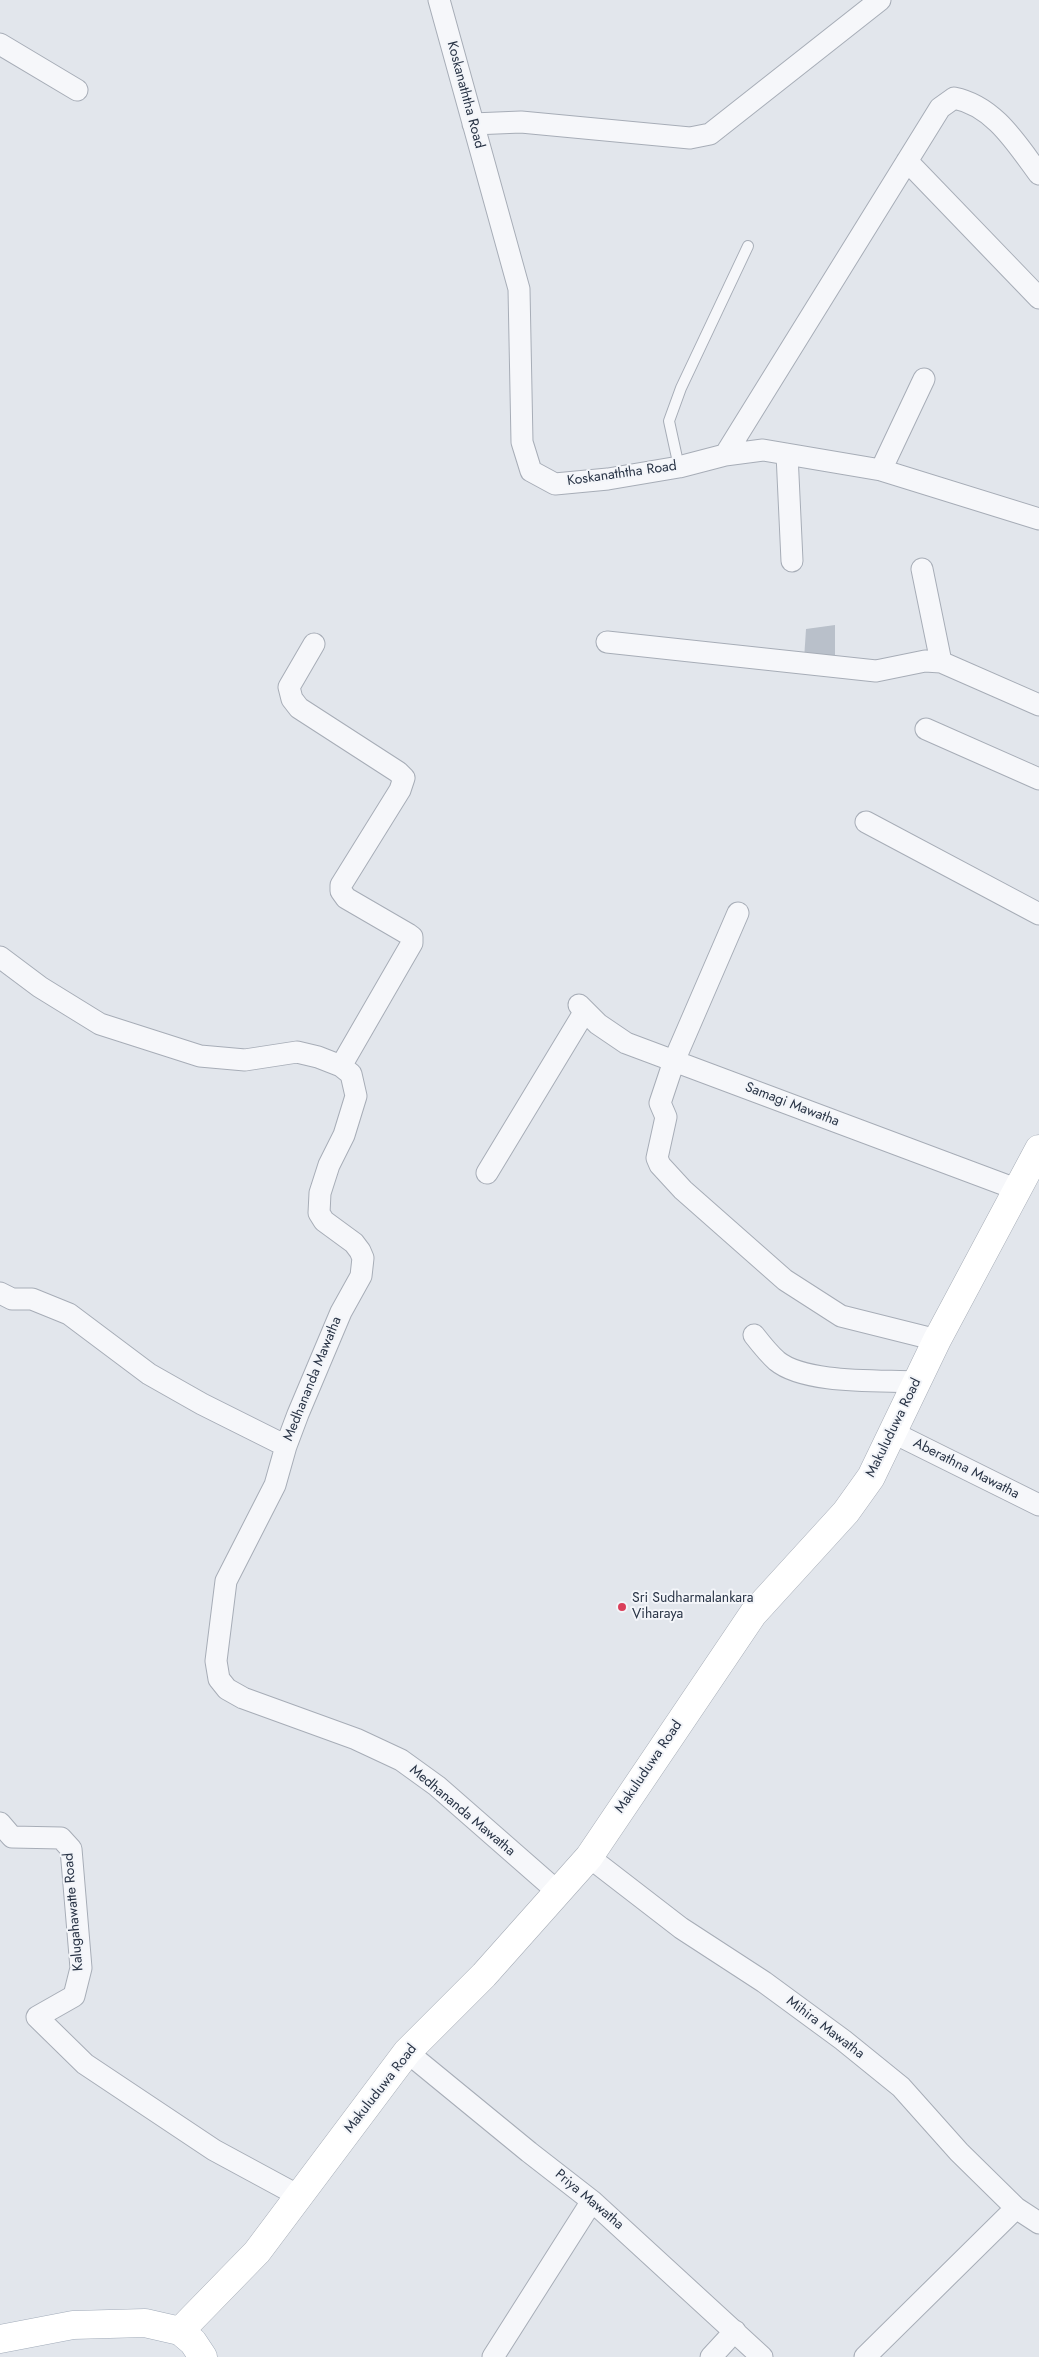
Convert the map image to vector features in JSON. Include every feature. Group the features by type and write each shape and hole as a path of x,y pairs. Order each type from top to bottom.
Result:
{"street":[{"name":"Koskanaththa Road","path":"439,0 519,289 522,442 531,471 555,484 608,479 679,467 725,455 763,450 881,470 1039,519"},
{"path":"473,124 521,122 690,138 710,134 880,0"},
{"path":"0,44 77,90"},
{"path":"725,455 940,108 954,98 968,101 1000,122 1039,174"},
{"path":"907,161 1039,298"},
{"path":"881,470 924,379"},
{"path":"787,454 792,561"},
{"path":"922,569 941,662"},
{"path":"607,642 876,672 924,661 941,662 1039,705"},
{"path":"0,957 40,987 100,1024 200,1056 245,1060 298,1052 341,1066 412,943 412,937 408,934 346,898 341,890 341,885 400,790 404,778 398,772 299,708 292,699 289,687 314,644"},
{"path":"926,729 1039,779"},
{"path":"866,822 1039,914"},
{"path":"738,913 674,1061 660,1103 666,1117 666,1125 657,1158 664,1171 785,1280 841,1316 937,1340"},
{"name":"Samagi Mawatha","path":"487,1173 582,1008 598,1024 626,1043 1016,1189"},
{"name":"Medhananda Mawatha","path":"341,1066 351,1074 356,1096 344,1135 329,1165 320,1193 319,1213 324,1221 354,1243 360,1251 363,1258 361,1276 341,1312 286,1446 275,1485 226,1581 216,1661 218,1679 227,1689 243,1698 356,1739 400,1760 437,1786 558,1892"},
{"name":"Makuluduwa Road","path":"180,2331 257,2252 407,2052 484,1976 589,1857 753,1614 846,1512 871,1477 894,1433 937,1340 1039,1149"},
{"path":"0,1293 12,1299 32,1299 69,1314 149,1374 202,1404 286,1446"},
{"path":"754,1335 777,1361 799,1373 823,1377 916,1382"},
{"name":"Aberathna Mawatha","path":"894,1433 1039,1506"},
{"name":"Kalugahawatte Road","path":"0,1823 12,1837 61,1838 70,1849 81,1968 74,1996 37,2017 85,2064 214,2150 299,2196"},
{"name":"Mihira Mawatha","path":"589,1857 681,1928 764,1982 894,2081 959,2152 1016,2208 1039,2223"},
{"name":"Priya Mawatha","path":"407,2052 592,2200 762,2357"},
{"path":"493,2357 592,2200"},
{"path":"865,2357 1016,2208"},
{"path":"0,2339 73,2325 145,2323 180,2331 193,2342 204,2357"},
{"path":"711,2357 735,2331"}],"lane":[{"path":"679,467 669,421 682,388 748,246"}],"building":[{"path":"835,625 835,657 804,660 806,629"}],"place":[{"name":"Sri Sudharmalankara Viharaya","path":"622,1607"}]}
